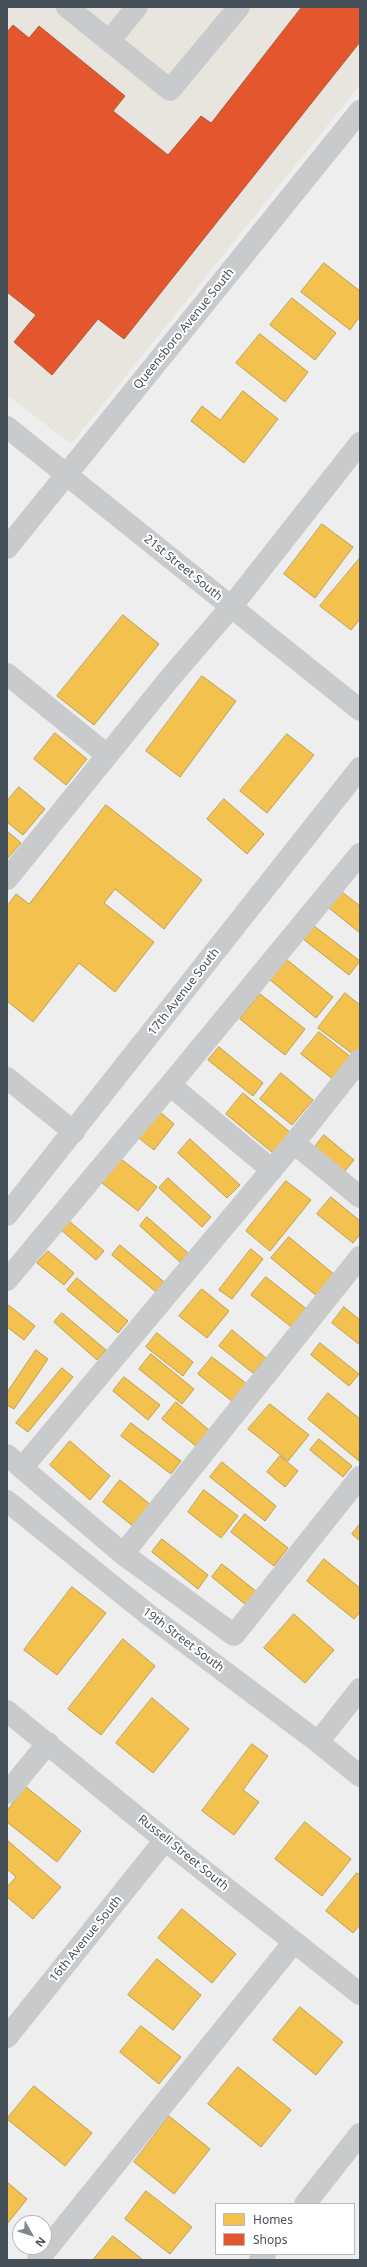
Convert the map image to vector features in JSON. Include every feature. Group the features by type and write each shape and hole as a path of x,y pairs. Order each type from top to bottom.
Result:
{"street":[{"path":"67,7 170,90 239,7"},
{"path":"109,41 137,7"},
{"name":"Queensboro Avenue South","path":"7,548 360,110"},
{"name":"21st Street South","path":"7,427 360,710"},
{"path":"7,879 170,678 231,607 360,443"},
{"path":"7,674 108,754"},
{"name":"17th Avenue South","path":"7,1215 360,768"},
{"path":"7,1280 360,854"},
{"path":"360,1060 272,1170 15,1462 123,1554 234,1635 360,1478"},
{"path":"7,1078 74,1132"},
{"path":"170,1085 272,1170"},
{"path":"294,1143 360,1197"},
{"path":"123,1554 360,1257"},
{"name":"19th Street South","path":"7,1501 150,1616 318,1742 360,1776"},
{"path":"318,1742 360,1689"},
{"name":"Russell Street South","path":"7,1710 165,1840 360,1994"},
{"path":"7,1793 48,1743"},
{"name":"16th Avenue South","path":"7,2037 165,1840"},
{"path":"38,2260 294,1942"},
{"path":"305,2203 360,2134"}],"shaded area":[{"path":"7,7 360,7 360,85 71,444 7,395"}],"building: Homes":[{"path":"324,263 360,291 360,316 350,330 301,292"},
{"path":"292,298 336,333 315,360 270,325"},
{"path":"260,334 308,372 285,402 236,363"},
{"path":"243,391 278,419 244,463 191,421 202,406 220,420"},
{"path":"322,524 353,547 315,598 284,574"},
{"path":"360,558 360,619 351,630 320,606"},
{"path":"123,615 159,644 94,725 57,696"},
{"path":"202,676 236,701 180,777 146,751"},
{"path":"55,733 87,759 66,785 34,759"},
{"path":"287,734 314,755 267,813 240,791"},
{"path":"19,787 45,809 23,835 7,822 7,801"},
{"path":"224,799 264,834 247,854 207,819"},
{"path":"106,805 202,880 164,929 115,889 104,903 154,942 115,992 79,963 33,1022 7,1001 7,906 16,894 29,904"},
{"path":"7,831 21,843 7,859"},
{"path":"342,892 360,906 360,933 329,908"},
{"path":"314,926 360,961 349,975 303,939"},
{"path":"286,959 333,997 316,1018 269,979"},
{"path":"345,993 360,1005 360,1054 357,1057 318,1028"},
{"path":"260,994 305,1029 285,1055 240,1019"},
{"path":"319,1032 352,1058 334,1080 301,1054"},
{"path":"219,1047 263,1083 253,1096 208,1060"},
{"path":"281,1073 313,1100 292,1125 260,1099"},
{"path":"243,1093 291,1133 274,1154 226,1114"},
{"path":"160,1112 174,1124 154,1150 139,1138"},
{"path":"324,1135 354,1160 344,1172 314,1148"},
{"path":"190,1139 240,1185 227,1198 178,1153"},
{"path":"121,1159 157,1187 138,1211 102,1183"},
{"path":"168,1178 211,1217 202,1227 159,1188"},
{"path":"286,1181 311,1200 270,1251 246,1231"},
{"path":"331,1197 360,1221 360,1234 353,1243 317,1214"},
{"path":"147,1217 188,1253 180,1262 140,1226"},
{"path":"68,1220 104,1251 96,1260 60,1229"},
{"path":"289,1237 336,1276 318,1297 271,1258"},
{"path":"120,1245 164,1282 156,1292 112,1255"},
{"path":"251,1249 263,1259 232,1299 219,1290"},
{"path":"48,1251 74,1273 64,1285 37,1263"},
{"path":"266,1277 309,1311 294,1329 251,1295"},
{"path":"77,1278 128,1321 118,1333 67,1290"},
{"path":"202,1289 229,1311 207,1338 179,1316"},
{"path":"7,1304 35,1326 24,1340 7,1327"},
{"path":"344,1307 360,1320 360,1345 332,1323"},
{"path":"62,1313 106,1350 97,1360 54,1322"},
{"path":"232,1330 266,1358 253,1373 219,1346"},
{"path":"157,1333 193,1362 183,1376 146,1347"},
{"path":"320,1343 359,1374 349,1386 311,1355"},
{"path":"36,1350 48,1359 14,1409 7,1405 7,1393"},
{"path":"151,1354 194,1389 182,1404 139,1369"},
{"path":"212,1357 247,1384 233,1402 198,1374"},
{"path":"62,1368 73,1377 28,1432 16,1423"},
{"path":"124,1377 160,1405 148,1420 113,1391"},
{"path":"328,1393 360,1419 359,1461 308,1419"},
{"path":"176,1402 209,1430 196,1446 162,1419"},
{"path":"270,1404 309,1435 288,1461 248,1429"},
{"path":"131,1423 181,1461 171,1474 121,1436"},
{"path":"319,1439 352,1466 343,1477 310,1450"},
{"path":"70,1441 110,1476 90,1500 50,1465"},
{"path":"280,1456 298,1471 285,1487 267,1472"},
{"path":"222,1462 276,1506 265,1521 210,1477"},
{"path":"120,1480 157,1510 139,1531 103,1502"},
{"path":"204,1490 238,1516 221,1538 188,1512"},
{"path":"245,1514 288,1548 274,1566 231,1532"},
{"path":"360,1524 360,1541 352,1534"},
{"path":"162,1539 208,1575 198,1589 152,1552"},
{"path":"324,1559 360,1588 360,1612 354,1619 307,1581"},
{"path":"222,1564 257,1592 246,1605 212,1577"},
{"path":"72,1587 106,1613 57,1675 24,1650"},
{"path":"294,1614 334,1650 305,1683 264,1648"},
{"path":"123,1639 155,1666 101,1735 68,1709"},
{"path":"152,1698 189,1729 153,1773 116,1743"},
{"path":"252,1744 268,1756 243,1790 259,1802 234,1835 202,1811"},
{"path":"26,1787 81,1831 57,1862 7,1822 7,1811"},
{"path":"305,1822 351,1859 322,1896 275,1859"},
{"path":"7,1840 61,1887 33,1919 7,1897 7,1887 16,1877 7,1869"},
{"path":"357,1873 360,1875 360,1925 353,1933 326,1911"},
{"path":"182,1909 236,1954 212,1983 158,1938"},
{"path":"157,1959 201,1995 173,2030 128,1995"},
{"path":"300,2007 343,2042 316,2075 273,2040"},
{"path":"141,2026 181,2057 159,2084 120,2052"},
{"path":"238,2067 291,2110 261,2147 208,2104"},
{"path":"34,2086 92,2133 65,2166 7,2119"},
{"path":"169,2116 210,2149 174,2194 134,2162"},
{"path":"7,2182 27,2199 14,2215 12,2215 12,2218 7,2224"},
{"path":"146,2191 192,2227 170,2254 125,2219"},
{"path":"113,2236 143,2260 93,2260"}],"building: Shops":[{"path":"302,7 360,7 360,42 124,339 98,319 52,375 14,342 36,315 7,292 7,32 13,25 29,38 39,26 125,96 113,111 168,155 201,116 211,123"}]}
